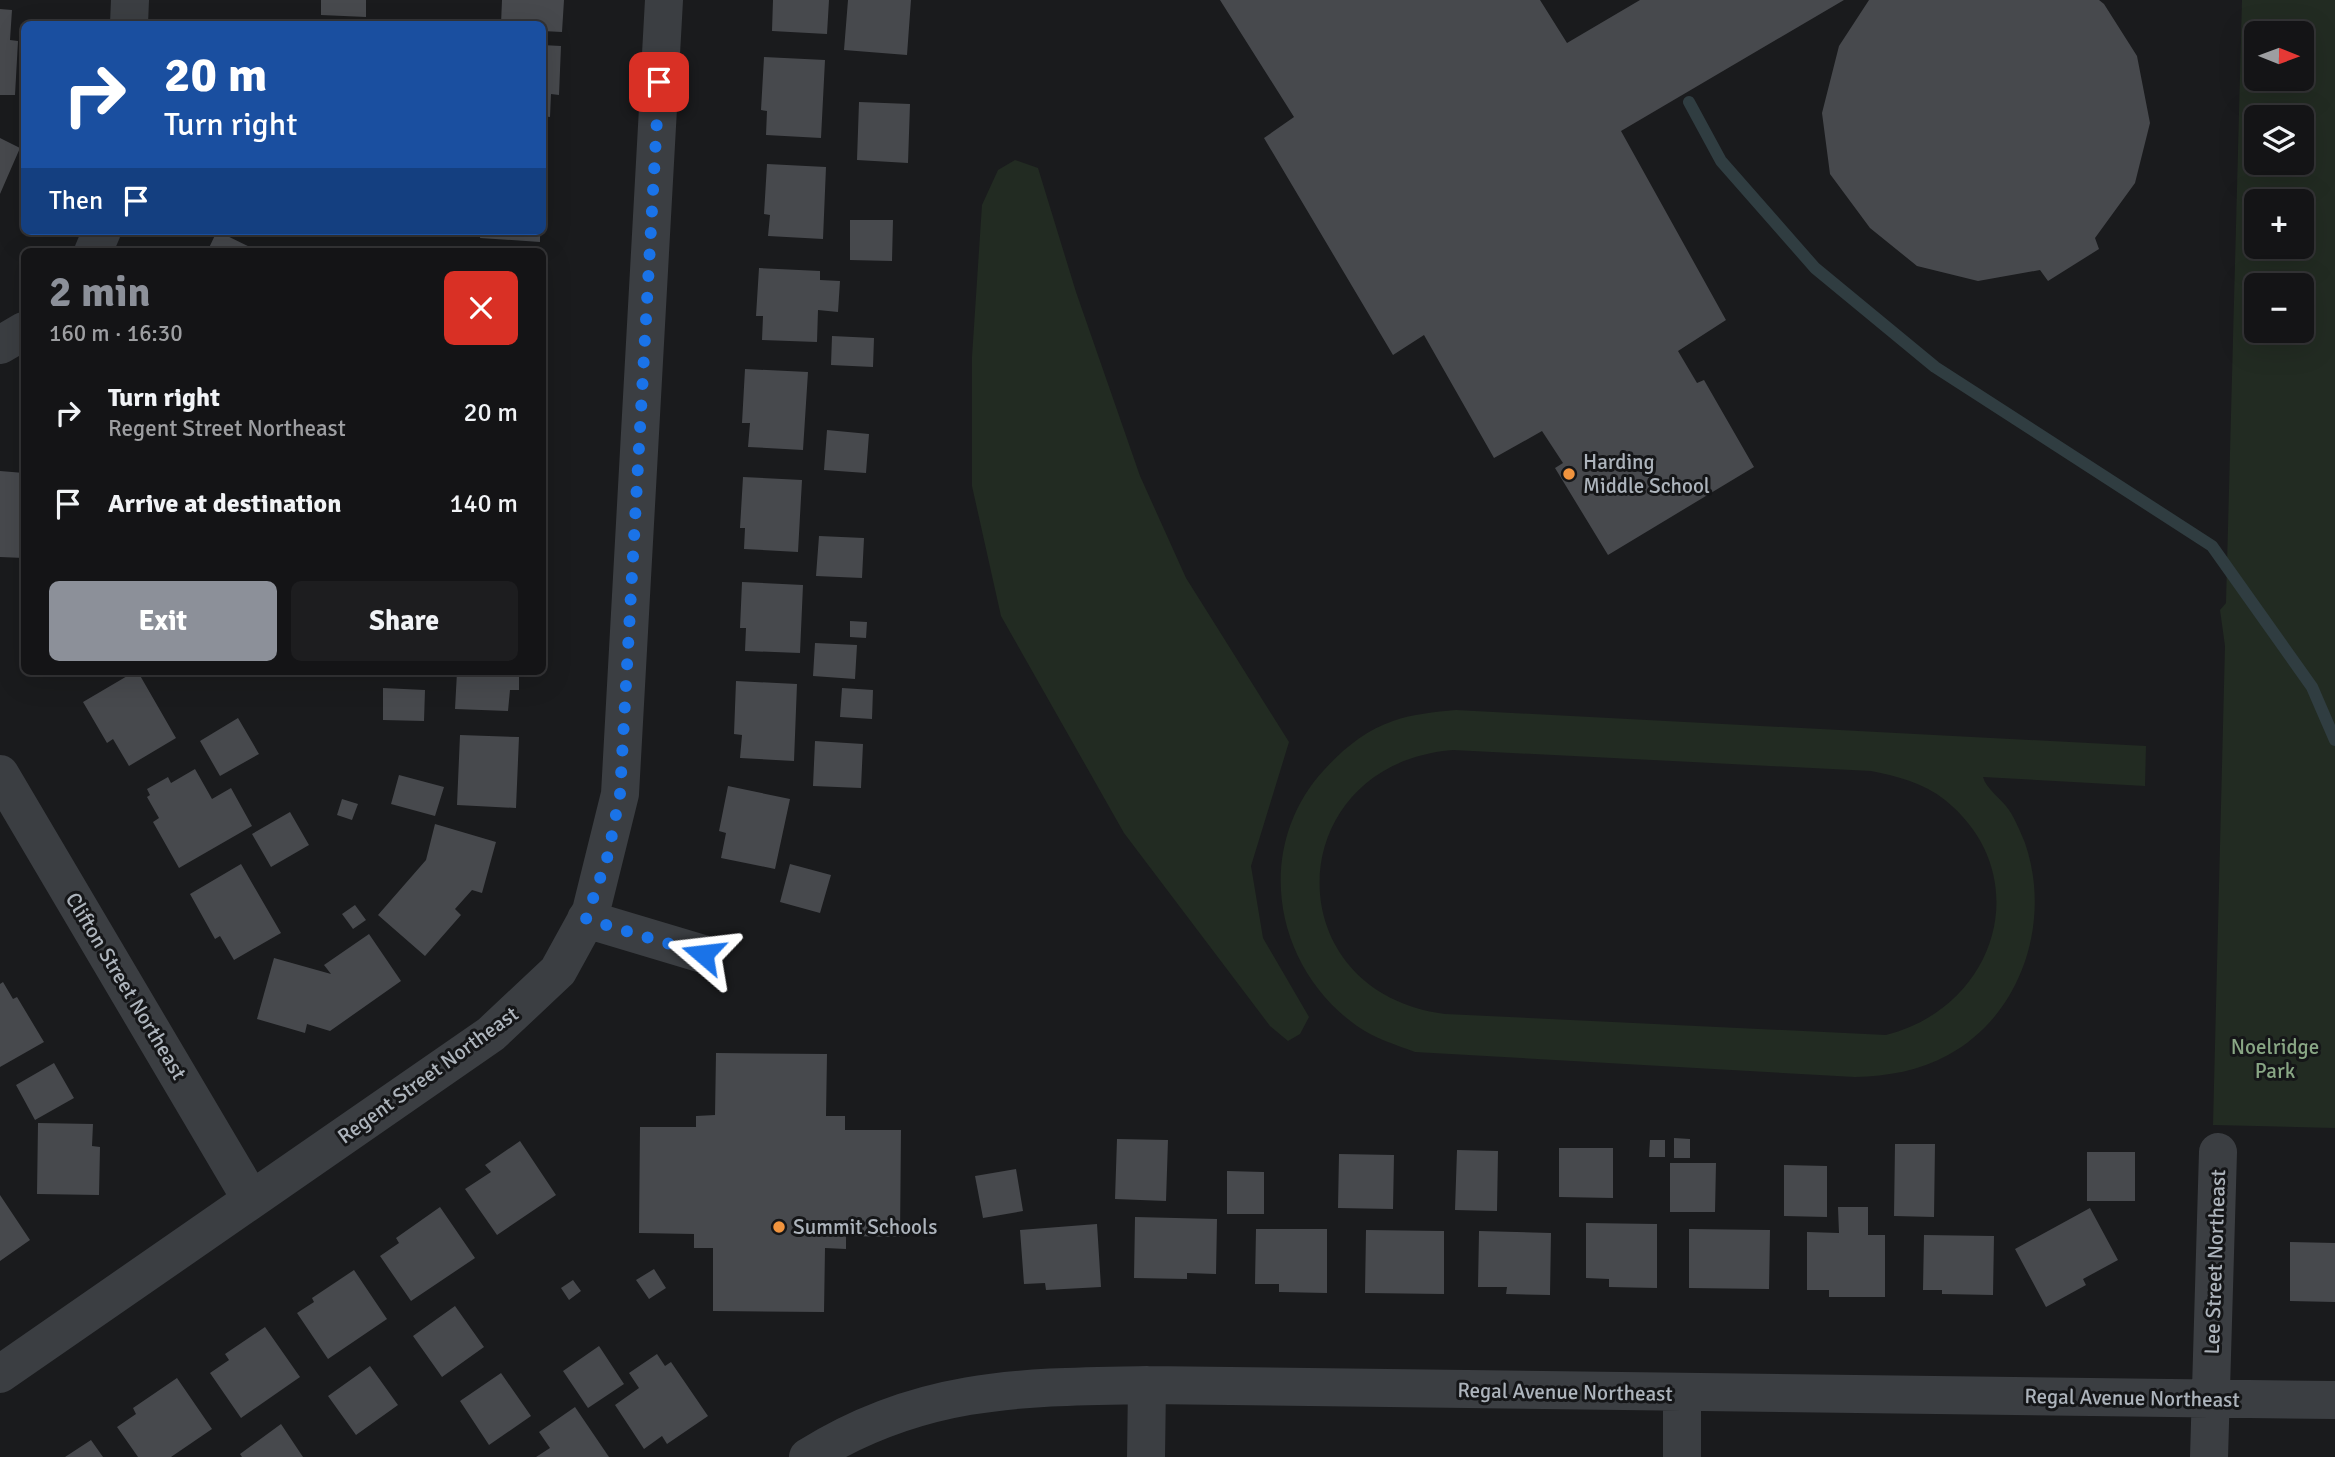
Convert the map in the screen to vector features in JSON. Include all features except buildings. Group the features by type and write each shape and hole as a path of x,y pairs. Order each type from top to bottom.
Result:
{"street":[{"path":"129,21 130,0"},
{"name":"Regent Street Northeast","path":"0,1374 491,1034 558,971 586,919 608,855 620,794 664,0"},
{"path":"0,345 21,333"},
{"name":"Clifton Street Northeast","path":"0,774 251,1199"},
{"path":"586,919 703,954"},
{"name":"Lee Street Northeast","path":"2209,1457 2218,1152"},
{"path":"1146,1457 1147,1385"},
{"name":"Regal Avenue Northeast","path":"808,1457 857,1432 927,1403 1020,1387 1147,1385 1682,1394 2335,1400"},
{"path":"1682,1394 1682,1457"}],"green space":[{"name":"Noelridge Park","path":"2242,0 2335,0 2335,1128 2213,1125 2225,646 2220,610 2226,603"},
{"path":"1015,160 1038,168 1076,292 1140,476 1186,578 1289,742 1251,866 1263,938 1309,1017 1300,1034 1288,1041 1270,1026 1124,833 1001,616 972,486 972,357 982,205 998,170"},
{"path":"1456,710 2146,746 2145,786 1983,777 1987,786 2009,810 2025,843 2035,903 2032,934 2012,991 1995,1016 1974,1038 1926,1065 1891,1074 1855,1077 1415,1052 1378,1038 1357,1026 1329,1001 1306,972 1291,939 1282,905 1281,869 1287,834 1302,801 1324,770 1339,755 1364,735 1393,721","holes":["1453,750 1871,771 1910,781 1945,800 1974,830 1991,864 1996,900 1992,935 1978,968 1955,997 1924,1020 1886,1035 1445,1014 1389,997 1349,965 1326,924 1320,879 1329,834 1355,794 1396,764"]}],"waterway":[{"path":"1689,102 1721,161 1815,268 1935,367 2212,546 2312,687 2335,740"}],"place":[{"name":"Harding Middle School","path":"1569,474"},
{"name":"Summit Schools","path":"779,1227"}],"route":[{"path":"659,82 620,794 608,855 592,911 586,919 703,954"}]}
